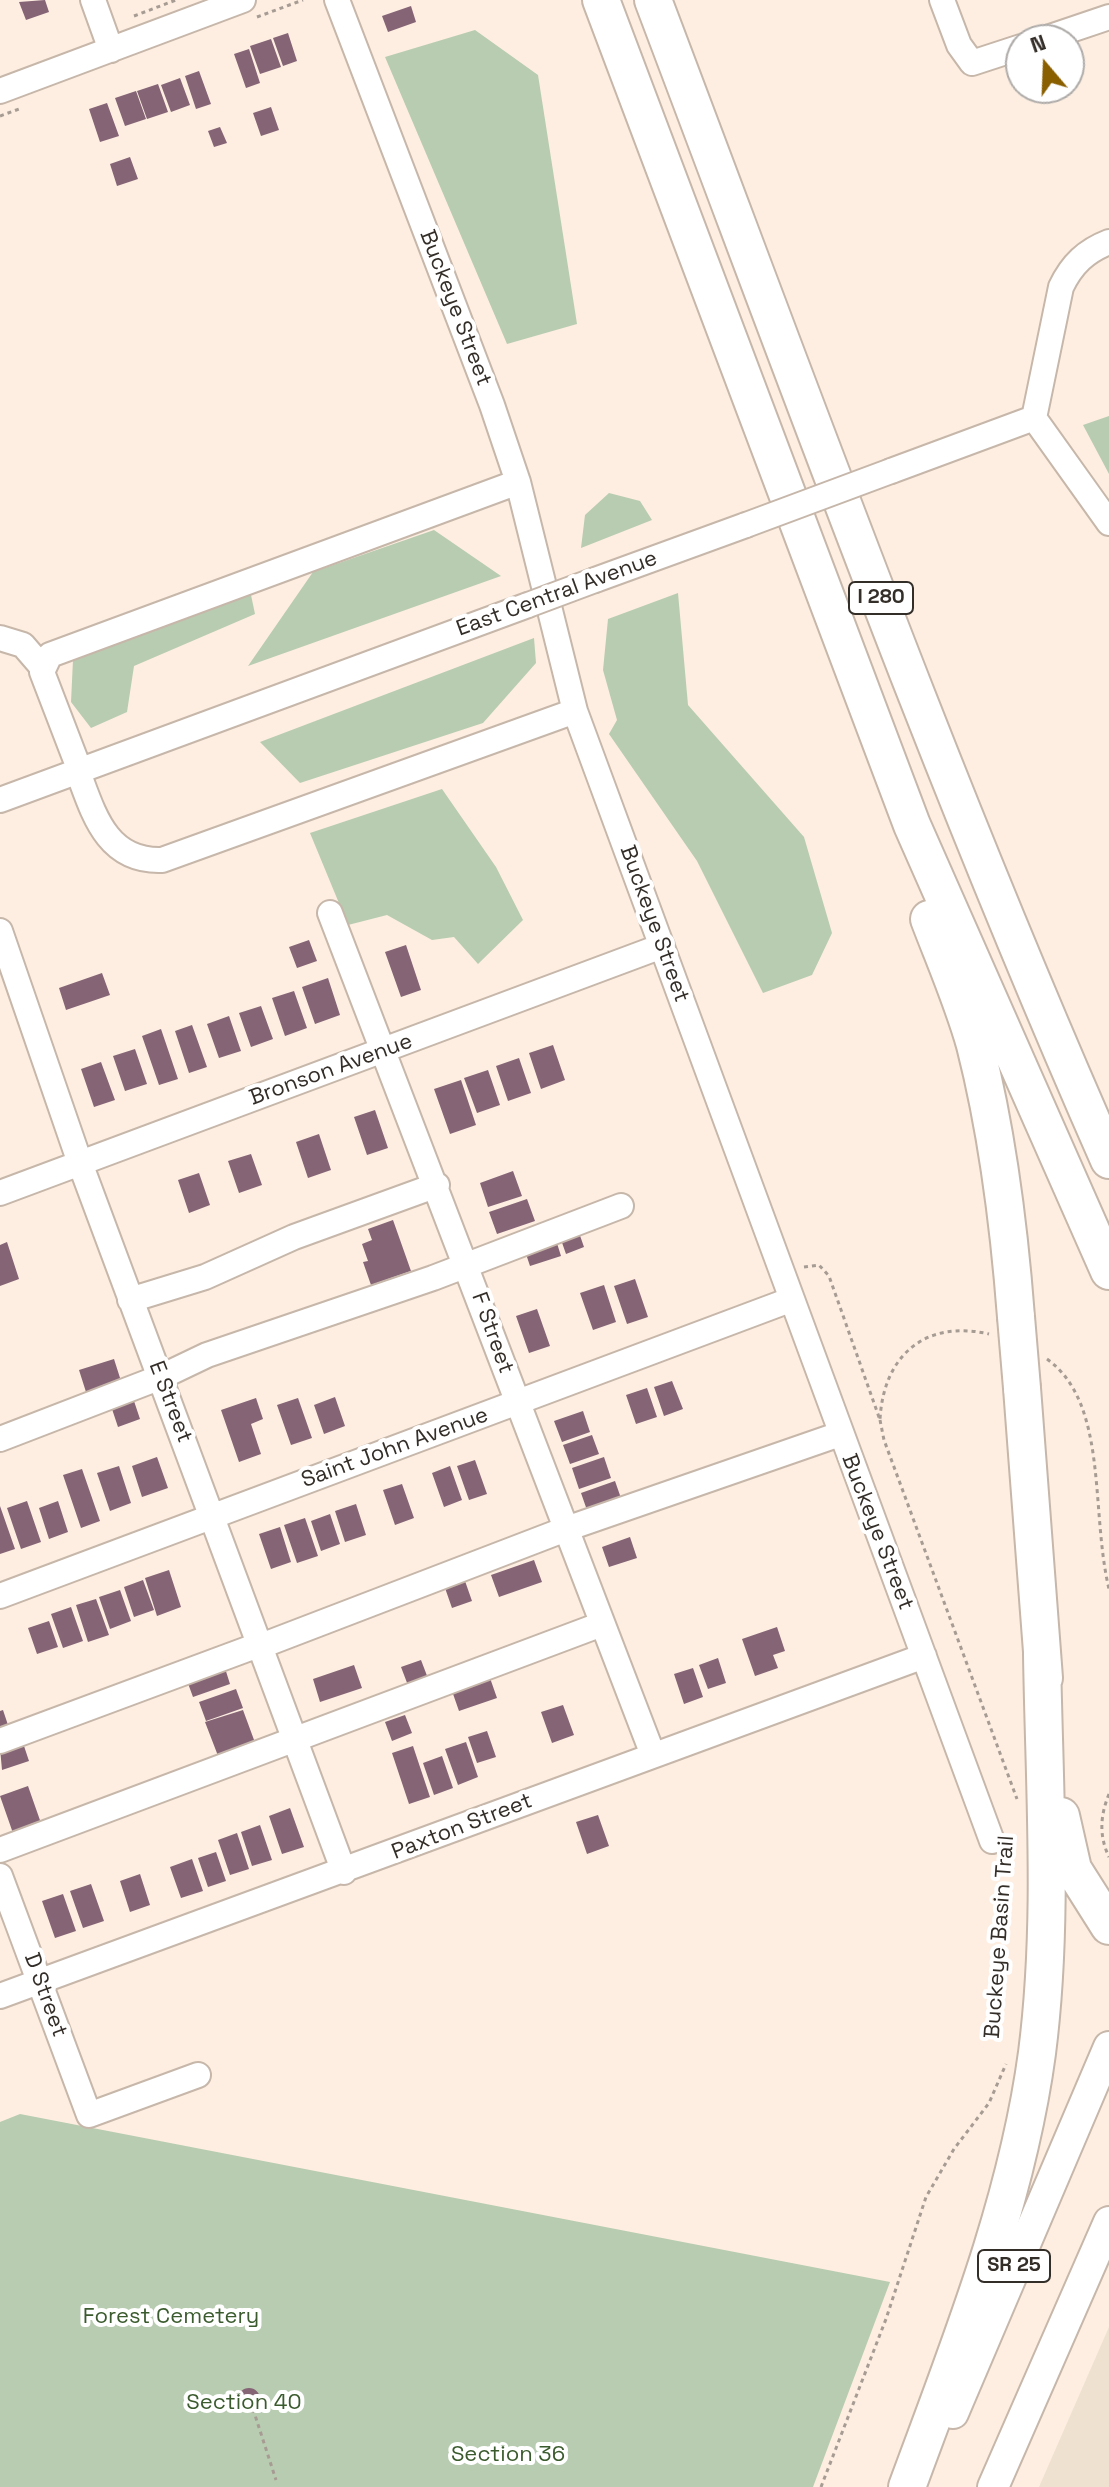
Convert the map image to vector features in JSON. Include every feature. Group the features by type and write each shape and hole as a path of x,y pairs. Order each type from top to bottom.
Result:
{"highway":[{"name":"I 280","path":"601,0 912,825 1109,1271"},
{"name":"I 280","path":"653,0 973,837 1109,1160"},
{"path":"912,825 910,868 974,1043 994,1127 1010,1231 1007,1327 1022,1388 1055,1789 1073,1869 1109,1926"},
{"path":"907,2487 985,2266 1020,2144 1036,2055 1047,1923 1042,1654"}],"main road":[{"name":"SR 25","path":"923,2487 1109,2047"},
{"name":"SR 25","path":"993,2487 1109,2222"}],"street":[{"path":"93,0 111,50"},
{"path":"0,91 243,0"},
{"name":"Buckeye Street","path":"337,0 492,405 518,482 575,711 992,1841"},
{"path":"942,0 959,45 972,63 1005,52"},
{"path":"1085,25 1109,17"},
{"path":"1109,242 1092,249 1071,268 1061,287 1034,418 1109,523"},
{"name":"East Central Avenue","path":"0,800 1034,418"},
{"path":"42,667 54,653 518,482"},
{"path":"0,638 23,645 42,667 99,827 110,842 132,856 162,860 575,711"},
{"name":"F Street","path":"330,913 437,1185 653,1755"},
{"name":"E Street","path":"0,931 130,1300 214,1516 344,1872"},
{"name":"Bronson Avenue","path":"0,1193 662,946"},
{"path":"130,1300 205,1277 294,1237 437,1185"},
{"path":"0,1439 161,1377 207,1355 467,1266 621,1206"},
{"name":"Saint John Avenue","path":"0,1596 790,1300"},
{"path":"0,1741 566,1529 840,1434"},
{"path":"0,1850 602,1624"},
{"name":"Paxton Street","path":"0,1996 344,1872 924,1656"},
{"name":"D Street","path":"0,1876 89,2115 198,2075"}],"path":[{"name":"Buckeye Basin Trail","path":"781,1275 819,1265 829,1276 880,1420 884,1440 1021,1810"},
{"name":"Buckeye Basin Trail","path":"880,1420 881,1394 888,1374 899,1358 917,1343 939,1333 1007,1327"},
{"path":"1037,1354 1073,1375"},
{"path":"1106,1513 1109,1589"},
{"path":"1109,1794 1102,1825 1109,1857"},
{"name":"Buckeye Basin Trail","path":"821,2487 886,2319 926,2197 954,2149 989,2103 1008,2052"},
{"path":"253,2409 276,2480"}],"shaded area":[{"path":"1109,2327 1109,2487 1039,2487"}],"green space":[{"path":"475,30 538,75 577,324 507,344 385,57"},
{"path":"1109,416 1109,474 1083,425"},
{"path":"609,493 640,501 652,520 581,548 585,515"},
{"path":"434,530 501,576 248,666 313,572"},
{"path":"678,593 688,705 804,837 832,933 812,975 763,993 697,861 609,734 617,720 603,670 608,619"},
{"path":"251,595 255,614 134,666 127,712 91,728 71,702 73,660"},
{"path":"534,638 536,663 483,723 300,783 260,742"},
{"path":"442,789 496,867 523,920 478,964 454,937 432,940 387,915 348,925 310,833"},
{"name":"Forest Cemetery","path":"20,2114 890,2282 813,2487 0,2487 0,2122"}],"building":[{"path":"45,0 49,12 26,20 19,2"},
{"path":"411,6 416,22 388,32 382,16"},
{"path":"288,33 297,61 283,66 273,38"},
{"path":"271,39 281,67 260,74 250,46"},
{"path":"249,49 260,83 246,88 234,54"},
{"path":"199,71 211,104 196,109 185,76"},
{"path":"180,78 190,105 171,112 161,85"},
{"path":"158,84 168,112 147,119 137,91"},
{"path":"136,91 146,119 125,126 115,98"},
{"path":"107,103 119,136 100,142 89,109"},
{"path":"271,107 279,130 261,136 253,113"},
{"path":"220,127 227,143 214,147 208,131"},
{"path":"130,157 138,179 117,186 110,164"},
{"path":"309,940 317,961 297,968 289,947"},
{"path":"406,945 421,990 401,997 385,952"},
{"path":"102,973 110,995 66,1010 59,988"},
{"path":"328,978 340,1015 315,1024 302,987"},
{"path":"294,991 307,1028 285,1036 272,998"},
{"path":"261,1006 273,1039 251,1047 239,1013"},
{"path":"229,1016 241,1051 219,1058 207,1024"},
{"path":"192,1025 207,1067 189,1073 175,1031"},
{"path":"161,1029 178,1079 159,1085 142,1036"},
{"path":"553,1045 565,1080 541,1089 529,1053"},
{"path":"135,1049 147,1084 125,1091 113,1056"},
{"path":"519,1058 531,1093 508,1101 496,1066"},
{"path":"101,1062 115,1100 94,1107 81,1069"},
{"path":"488,1070 500,1105 477,1113 464,1078"},
{"path":"461,1080 476,1125 450,1134 434,1089"},
{"path":"375,1110 388,1148 367,1155 354,1117"},
{"path":"319,1134 331,1170 308,1178 296,1142"},
{"path":"251,1154 262,1185 239,1193 228,1161"},
{"path":"513,1171 522,1196 488,1207 480,1183"},
{"path":"199,1173 210,1205 189,1213 178,1180"},
{"path":"527,1199 535,1221 497,1234 489,1212"},
{"path":"393,1220 411,1271 371,1285 363,1262 368,1261 362,1244 372,1240 368,1229"},
{"path":"577,1227 584,1247 566,1254 559,1234"},
{"path":"555,1237 561,1256 530,1266 524,1248"},
{"path":"7,1242 19,1279 0,1286 0,1245"},
{"path":"635,1279 648,1317 627,1324 614,1286"},
{"path":"604,1285 616,1322 593,1330 580,1293"},
{"path":"537,1309 550,1346 529,1353 516,1316"},
{"path":"114,1359 121,1381 86,1392 79,1370"},
{"path":"672,1381 683,1409 664,1416 654,1387"},
{"path":"647,1388 657,1417 636,1424 626,1395"},
{"path":"335,1397 345,1426 324,1434 314,1405"},
{"path":"133,1398 140,1419 118,1427 111,1406"},
{"path":"256,1398 263,1419 251,1424 261,1454 239,1462 221,1410"},
{"path":"298,1398 312,1438 291,1445 277,1405"},
{"path":"583,1411 590,1432 562,1442 554,1421"},
{"path":"592,1435 599,1454 570,1464 563,1445"},
{"path":"157,1457 168,1488 142,1497 132,1466"},
{"path":"604,1457 611,1478 579,1489 572,1468"},
{"path":"475,1460 487,1494 469,1500 457,1466"},
{"path":"119,1466 131,1503 110,1511 97,1473"},
{"path":"450,1466 462,1500 444,1507 432,1473"},
{"path":"82,1469 100,1521 81,1528 63,1475"},
{"path":"615,1481 622,1501 588,1513 581,1493"},
{"path":"402,1484 414,1518 395,1525 383,1490"},
{"path":"27,1501 41,1542 21,1549 7,1508"},
{"path":"58,1501 68,1532 49,1539 39,1508"},
{"path":"356,1504 366,1535 345,1542 335,1511"},
{"path":"0,1506 15,1549 0,1554"},
{"path":"330,1514 340,1544 321,1551 311,1521"},
{"path":"305,1518 318,1556 297,1563 284,1525"},
{"path":"280,1527 291,1562 271,1569 259,1534"},
{"path":"630,1537 637,1558 609,1567 602,1547"},
{"path":"534,1560 542,1582 499,1597 491,1575"},
{"path":"169,1570 181,1607 157,1616 145,1578"},
{"path":"143,1580 154,1610 134,1617 124,1587"},
{"path":"465,1581 472,1601 452,1608 445,1588"},
{"path":"120,1590 131,1621 110,1629 99,1597"},
{"path":"96,1599 109,1635 88,1642 76,1605"},
{"path":"71,1607 83,1641 63,1648 51,1614"},
{"path":"49,1621 58,1647 37,1654 28,1628"},
{"path":"777,1627 785,1651 773,1655 778,1668 755,1676 742,1639"},
{"path":"718,1658 726,1683 708,1689 699,1665"},
{"path":"421,1660 429,1681 409,1688 401,1667"},
{"path":"224,1665 230,1684 193,1697 186,1678"},
{"path":"354,1665 362,1688 320,1702 313,1679"},
{"path":"693,1668 703,1697 684,1704 674,1674"},
{"path":"490,1678 497,1698 459,1711 452,1691"},
{"path":"236,1689 243,1708 206,1721 199,1702"},
{"path":"563,1705 574,1735 552,1743 541,1712"},
{"path":"3,1710 10,1731 0,1734 0,1711"},
{"path":"243,1710 257,1748 220,1761 205,1722"},
{"path":"405,1715 412,1733 392,1741 385,1722"},
{"path":"487,1731 496,1757 477,1763 468,1737"},
{"path":"22,1740 29,1761 2,1770 0,1748"},
{"path":"466,1742 478,1777 458,1785 445,1749"},
{"path":"413,1746 430,1797 409,1804 392,1753"},
{"path":"442,1756 453,1788 434,1795 423,1763"},
{"path":"28,1786 42,1826 14,1836 0,1796"},
{"path":"290,1808 304,1847 282,1854 269,1816"},
{"path":"598,1815 609,1846 587,1854 576,1822"},
{"path":"260,1825 272,1860 252,1866 241,1832"},
{"path":"237,1833 249,1869 230,1875 218,1840"},
{"path":"216,1852 226,1881 208,1887 198,1858"},
{"path":"192,1859 203,1891 181,1898 170,1867"},
{"path":"140,1874 150,1905 130,1912 120,1881"},
{"path":"91,1884 104,1921 83,1928 70,1891"},
{"path":"63,1894 76,1931 55,1938 42,1901"},
{"path":"249,2388 257,2391 260,2399 257,2407 249,2410 241,2407 238,2399 241,2391"}],"park label":[{"name":"Section 40","path":"244,2403"},
{"name":"Section 36","path":"508,2455"}]}
